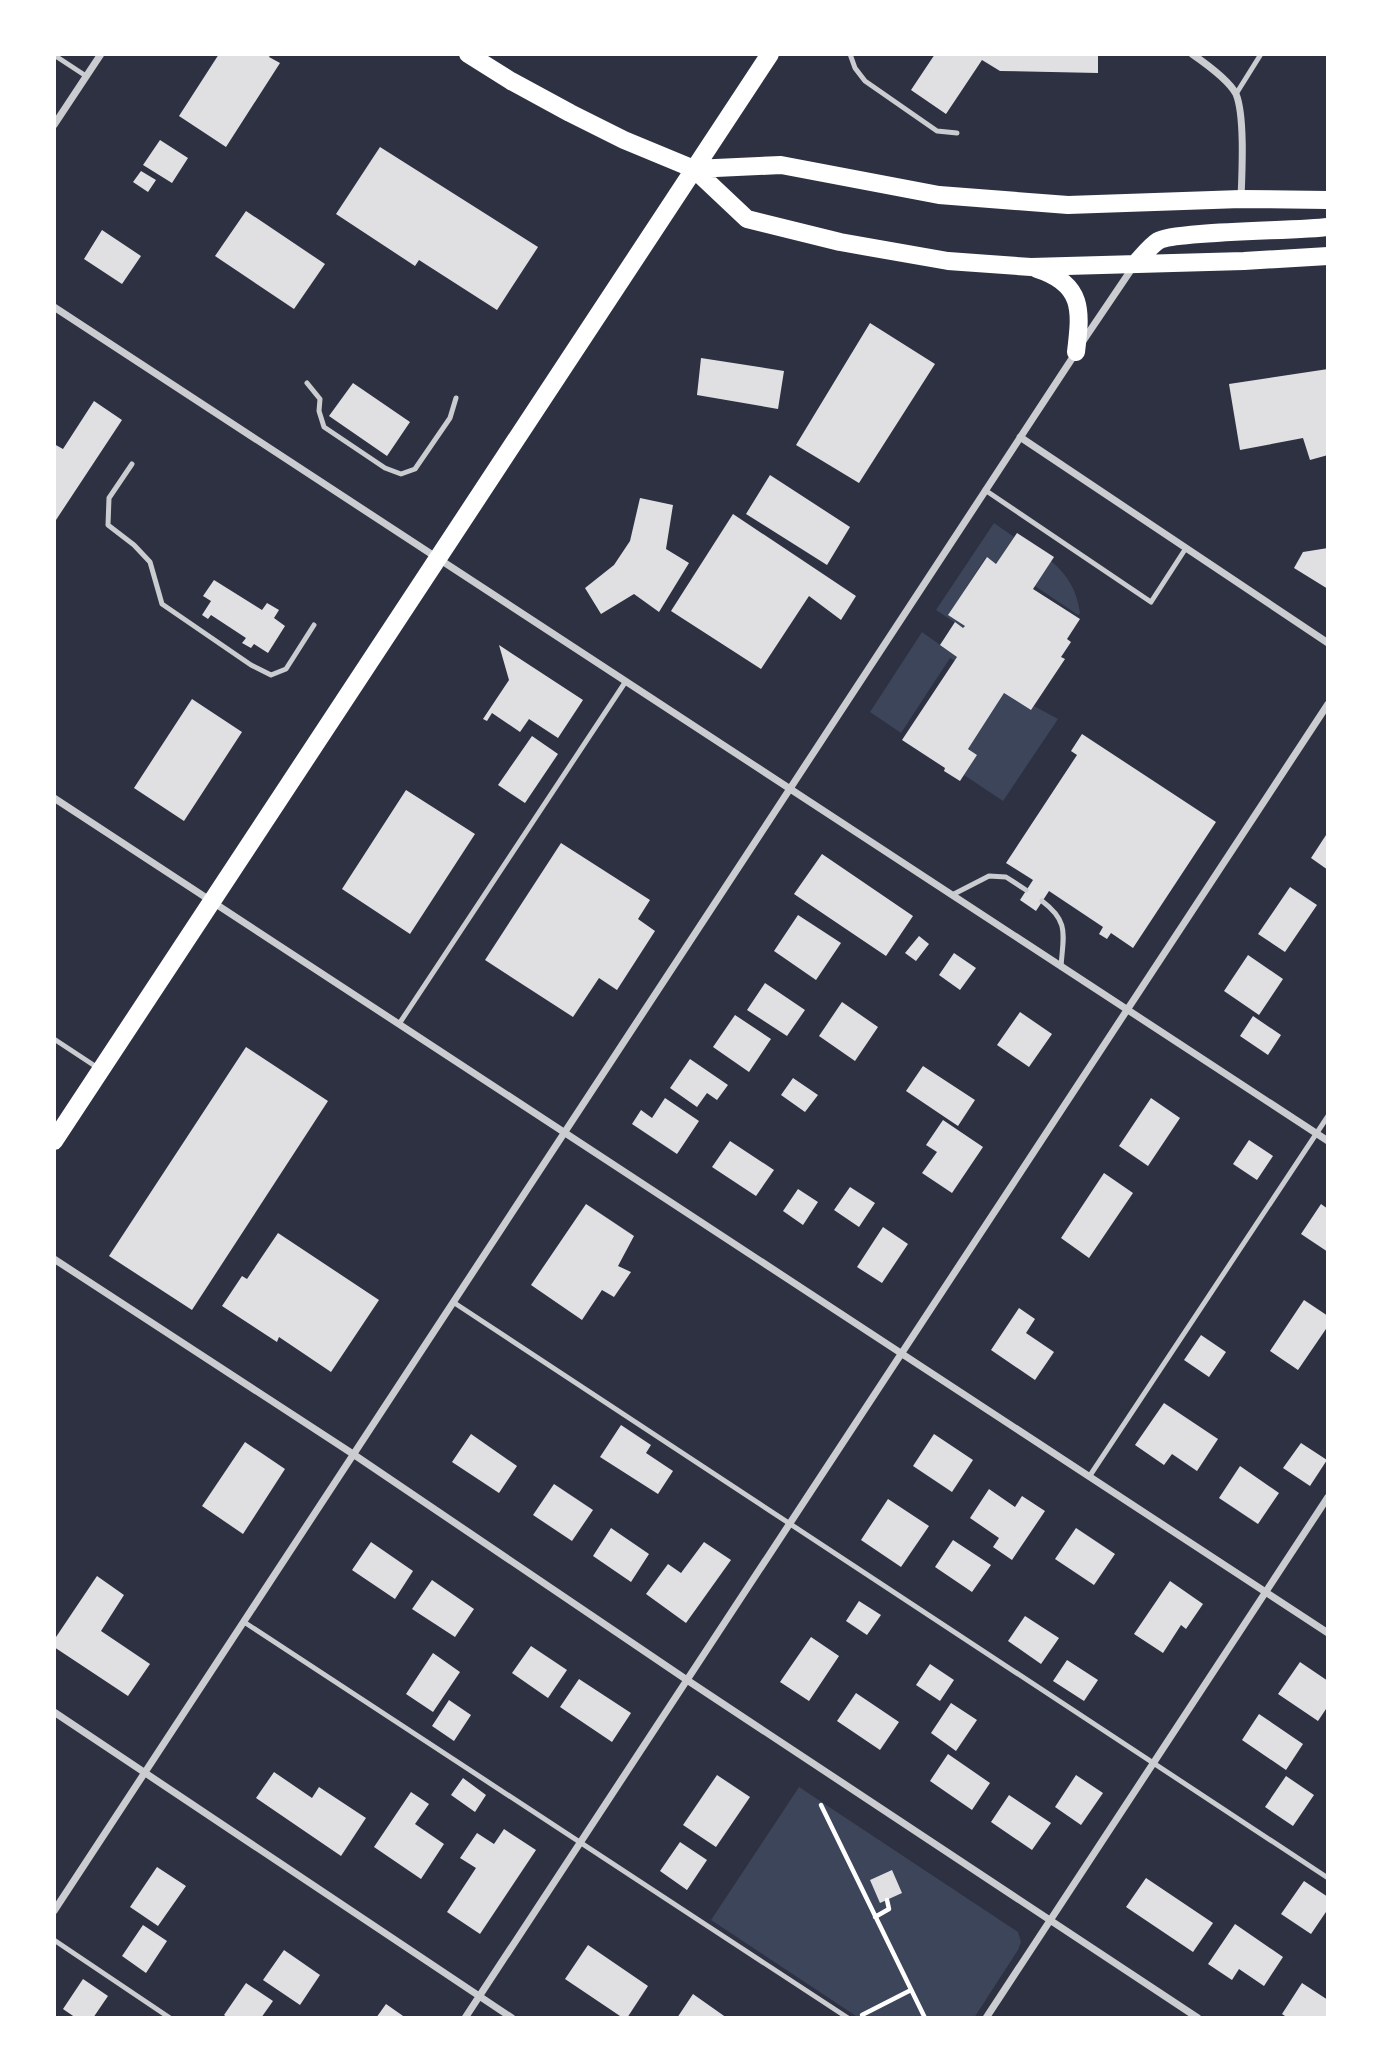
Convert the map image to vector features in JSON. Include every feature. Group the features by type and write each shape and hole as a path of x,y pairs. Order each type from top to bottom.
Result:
{"main road":[{"path":"468,54 570,113 624,140 694,169 747,219 866,247 948,261 1031,267 1328,256"},
{"path":"54,1141 768,55"},
{"path":"694,169 783,165 939,195 1068,205 1241,199 1328,200"},
{"path":"1135,264 1159,239 1328,227"},
{"path":"1031,267 1051,273 1063,282 1074,296 1080,316 1076,352"}],"street":[{"path":"54,125 101,54"},
{"path":"1192,54 1210,65 1236,94 1241,123 1241,199"},
{"path":"54,1910 1135,264"},
{"path":"54,307 1328,1141"},
{"path":"1020,438 1328,643"},
{"path":"466,2018 1328,704"},
{"path":"54,798 1328,1633"},
{"path":"54,1259 354,1454 687,1680 1051,1918 1198,2018"},
{"path":"986,2018 1328,1497"},
{"path":"54,1712 512,2018"}],"lane":[{"path":"850,54 864,81 937,131 957,133"},
{"path":"1236,94 1262,54"},
{"path":"58,56 86,76"},
{"path":"307,383 320,399 319,411 324,427 385,468 401,474 415,468 450,418 456,398"},
{"path":"132,464 109,498 108,525 134,545 150,562 162,604 251,665 271,675 286,669 314,625"},
{"path":"985,491 1151,602 1186,548"},
{"path":"399,1024 626,681"},
{"path":"952,895 989,876 1006,877 1026,890"},
{"path":"1042,901 1057,912 1063,926 1061,967"},
{"path":"54,1039 101,1069"},
{"path":"1090,1477 1328,1116"},
{"path":"453,1302 1328,1878"},
{"path":"244,1622 848,2018"},
{"path":"54,1940 170,2018"}],"path":[{"path":"821,1805 925,2018"},
{"path":"875,1917 889,1909 887,1900"},
{"path":"856,2018 911,1990"}],"shaded area":[{"path":"994,523 1014,537 996,564 986,557 949,614 965,626 963,628 936,610"},
{"path":"1051,561 1071,584 1079,605 1078,615 1035,586"},
{"path":"922,632 957,657 955,661 950,658 901,733 870,712"},
{"path":"1004,693 1031,710 1034,706 1058,719 1003,801 964,775 977,755 968,749"},
{"path":"799,1787 1018,1932 1021,1942 1018,1950 974,2018 859,2018 711,1920"}],"building":[{"path":"219,54 271,54 269,57 280,63 226,147 179,116"},
{"path":"935,54 1098,54 1098,73 1000,71 982,60 946,114 911,90"},
{"path":"160,140 188,158 172,183 143,165"},
{"path":"380,147 538,247 497,310 419,260 415,266 336,214"},
{"path":"141,171 156,180 148,192 133,182"},
{"path":"246,211 325,264 294,309 215,256"},
{"path":"102,230 141,256 122,284 84,259"},
{"path":"870,323 935,364 859,483 796,445"},
{"path":"701,358 784,371 778,409 697,395"},
{"path":"1328,369 1328,455 1310,460 1303,438 1240,450 1229,384"},
{"path":"353,383 410,422 387,456 329,416"},
{"path":"94,401 122,420 54,523 54,444 63,449"},
{"path":"770,475 850,527 827,565 746,514"},
{"path":"640,498 673,505 666,549 689,563 659,612 634,594 601,614 585,588 614,565 630,541"},
{"path":"733,514 856,596 841,620 809,596 761,669 671,611"},
{"path":"1017,533 1054,557 1033,589 1080,619 1067,639 1071,642 1061,657 1065,659 1031,710 1004,693 968,749 977,755 960,781 902,740 957,657 940,645 955,622 963,628 965,626 948,615 987,557 996,564"},
{"path":"1328,548 1328,589 1294,568 1303,552"},
{"path":"214,580 262,610 267,603 279,610 274,618 285,626 268,653 254,644 251,648 242,643 246,638 211,615 208,619 202,615 211,601 203,596"},
{"path":"499,645 583,700 558,738 529,719 520,732 492,713 487,721 483,719 509,680"},
{"path":"192,699 242,732 184,821 134,788"},
{"path":"1082,734 1216,822 1133,948 1111,933 1107,939 1099,934 1103,927 1049,891 1036,911 1020,900 1033,880 1006,863 1077,755 1071,751"},
{"path":"532,736 558,754 525,803 498,785"},
{"path":"406,790 475,834 410,934 342,889"},
{"path":"1328,832 1328,870 1311,858"},
{"path":"561,843 650,900 638,919 655,931 617,990 599,978 573,1017 485,960"},
{"path":"822,854 913,916 886,956 794,894"},
{"path":"1290,887 1317,905 1285,952 1258,934"},
{"path":"798,915 841,943 816,980 774,951"},
{"path":"919,936 929,944 916,961 905,953"},
{"path":"954,953 976,968 960,990 939,975"},
{"path":"1248,955 1283,979 1259,1015 1224,991"},
{"path":"765,983 805,1010 787,1036 747,1010"},
{"path":"842,1002 878,1027 855,1061 819,1036"},
{"path":"1020,1012 1052,1034 1029,1067 997,1045"},
{"path":"735,1015 771,1039 749,1072 713,1047"},
{"path":"1253,1016 1281,1035 1268,1055 1240,1036"},
{"path":"246,1047 328,1101 192,1310 109,1256"},
{"path":"690,1059 728,1085 717,1100 707,1093 697,1107 670,1088"},
{"path":"923,1066 975,1100 958,1126 906,1091"},
{"path":"793,1078 818,1095 805,1112 781,1095"},
{"path":"665,1098 699,1121 677,1154 632,1124 641,1110 652,1118"},
{"path":"1151,1098 1180,1118 1148,1166 1119,1146"},
{"path":"943,1120 983,1147 952,1193 922,1173 937,1152 926,1145"},
{"path":"1249,1140 1273,1156 1257,1180 1233,1164"},
{"path":"730,1141 774,1170 756,1196 712,1167"},
{"path":"1104,1173 1133,1193 1089,1258 1061,1238"},
{"path":"850,1187 875,1203 859,1227 834,1210"},
{"path":"798,1189 818,1202 803,1225 783,1211"},
{"path":"586,1204 634,1236 618,1266 631,1272 614,1297 602,1290 582,1320 531,1285"},
{"path":"1321,1204 1328,1209 1328,1252 1301,1234"},
{"path":"883,1227 908,1244 882,1283 857,1267"},
{"path":"278,1233 379,1300 331,1372 279,1337 277,1342 222,1306 242,1276 247,1279"},
{"path":"1304,1300 1328,1316 1328,1326 1298,1370 1270,1351"},
{"path":"1019,1308 1035,1319 1026,1333 1054,1352 1035,1380 991,1350"},
{"path":"1201,1335 1226,1352 1209,1377 1184,1360"},
{"path":"1164,1403 1218,1439 1197,1471 1172,1454 1164,1465 1135,1445"},
{"path":"621,1425 651,1445 646,1453 673,1471 658,1494 600,1457"},
{"path":"471,1434 517,1466 499,1493 452,1462"},
{"path":"934,1434 973,1460 952,1492 913,1466"},
{"path":"245,1442 285,1469 243,1534 202,1506"},
{"path":"1301,1443 1327,1460 1310,1486 1283,1468"},
{"path":"1240,1466 1279,1493 1258,1524 1219,1498"},
{"path":"554,1484 593,1510 572,1541 533,1515"},
{"path":"989,1489 1015,1507 1022,1496 1045,1511 1012,1560 993,1547 999,1538 970,1518"},
{"path":"888,1499 929,1526 901,1567 861,1540"},
{"path":"611,1528 649,1554 631,1582 593,1556"},
{"path":"1076,1528 1115,1554 1094,1585 1055,1559"},
{"path":"953,1540 991,1565 972,1592 935,1567"},
{"path":"371,1542 413,1571 395,1599 352,1570"},
{"path":"704,1542 731,1560 686,1623 646,1594 668,1564 681,1573"},
{"path":"97,1576 124,1595 101,1631 150,1664 128,1696 54,1647 54,1640"},
{"path":"432,1580 474,1609 455,1637 412,1609"},
{"path":"1170,1581 1203,1604 1186,1629 1181,1625 1163,1653 1134,1634"},
{"path":"859,1601 881,1615 867,1635 846,1621"},
{"path":"1025,1616 1059,1638 1041,1664 1008,1641"},
{"path":"811,1637 839,1656 809,1701 780,1682"},
{"path":"531,1646 567,1670 548,1698 512,1673"},
{"path":"433,1653 460,1672 433,1712 406,1694"},
{"path":"1067,1660 1098,1680 1084,1701 1053,1681"},
{"path":"1300,1662 1328,1681 1328,1706 1318,1721 1278,1694"},
{"path":"930,1664 954,1680 940,1701 916,1685"},
{"path":"579,1679 631,1713 612,1742 560,1707"},
{"path":"856,1693 899,1722 880,1750 837,1721"},
{"path":"449,1700 471,1715 454,1741 432,1726"},
{"path":"951,1703 977,1720 956,1751 931,1733"},
{"path":"1259,1714 1303,1744 1286,1770 1242,1740"},
{"path":"948,1754 990,1783 972,1810 930,1781"},
{"path":"274,1772 312,1798 319,1787 366,1818 341,1856 256,1798"},
{"path":"717,1775 750,1797 716,1847 683,1825"},
{"path":"1076,1775 1103,1793 1081,1825 1055,1807"},
{"path":"1286,1776 1314,1795 1293,1826 1265,1807"},
{"path":"463,1778 486,1795 475,1812 451,1795"},
{"path":"411,1792 429,1804 415,1824 444,1844 421,1879 374,1847"},
{"path":"1009,1795 1051,1823 1032,1850 991,1822"},
{"path":"504,1829 536,1850 480,1934 447,1912 476,1868 460,1858 477,1833 494,1844"},
{"path":"680,1842 707,1860 687,1890 660,1871"},
{"path":"157,1867 186,1886 158,1926 130,1907"},
{"path":"892,1870 902,1893 880,1903 870,1880"},
{"path":"1146,1878 1213,1923 1193,1952 1126,1907"},
{"path":"1304,1881 1328,1897 1328,1909 1311,1934 1281,1914"},
{"path":"1235,1924 1283,1957 1264,1986 1239,1969 1232,1980 1208,1964"},
{"path":"143,1925 167,1941 146,1973 122,1956"},
{"path":"588,1945 648,1986 627,2018 623,2018 565,1979"},
{"path":"284,1950 320,1975 300,2005 263,1980"},
{"path":"83,1979 108,1996 93,2018 76,2018 63,2009"},
{"path":"246,1983 273,2001 261,2018 228,2018 224,2015"},
{"path":"1302,1983 1328,2000 1328,2018 1288,2018 1282,2014"},
{"path":"693,1994 727,2018 677,2018"},
{"path":"386,2004 406,2018 376,2018"}]}
